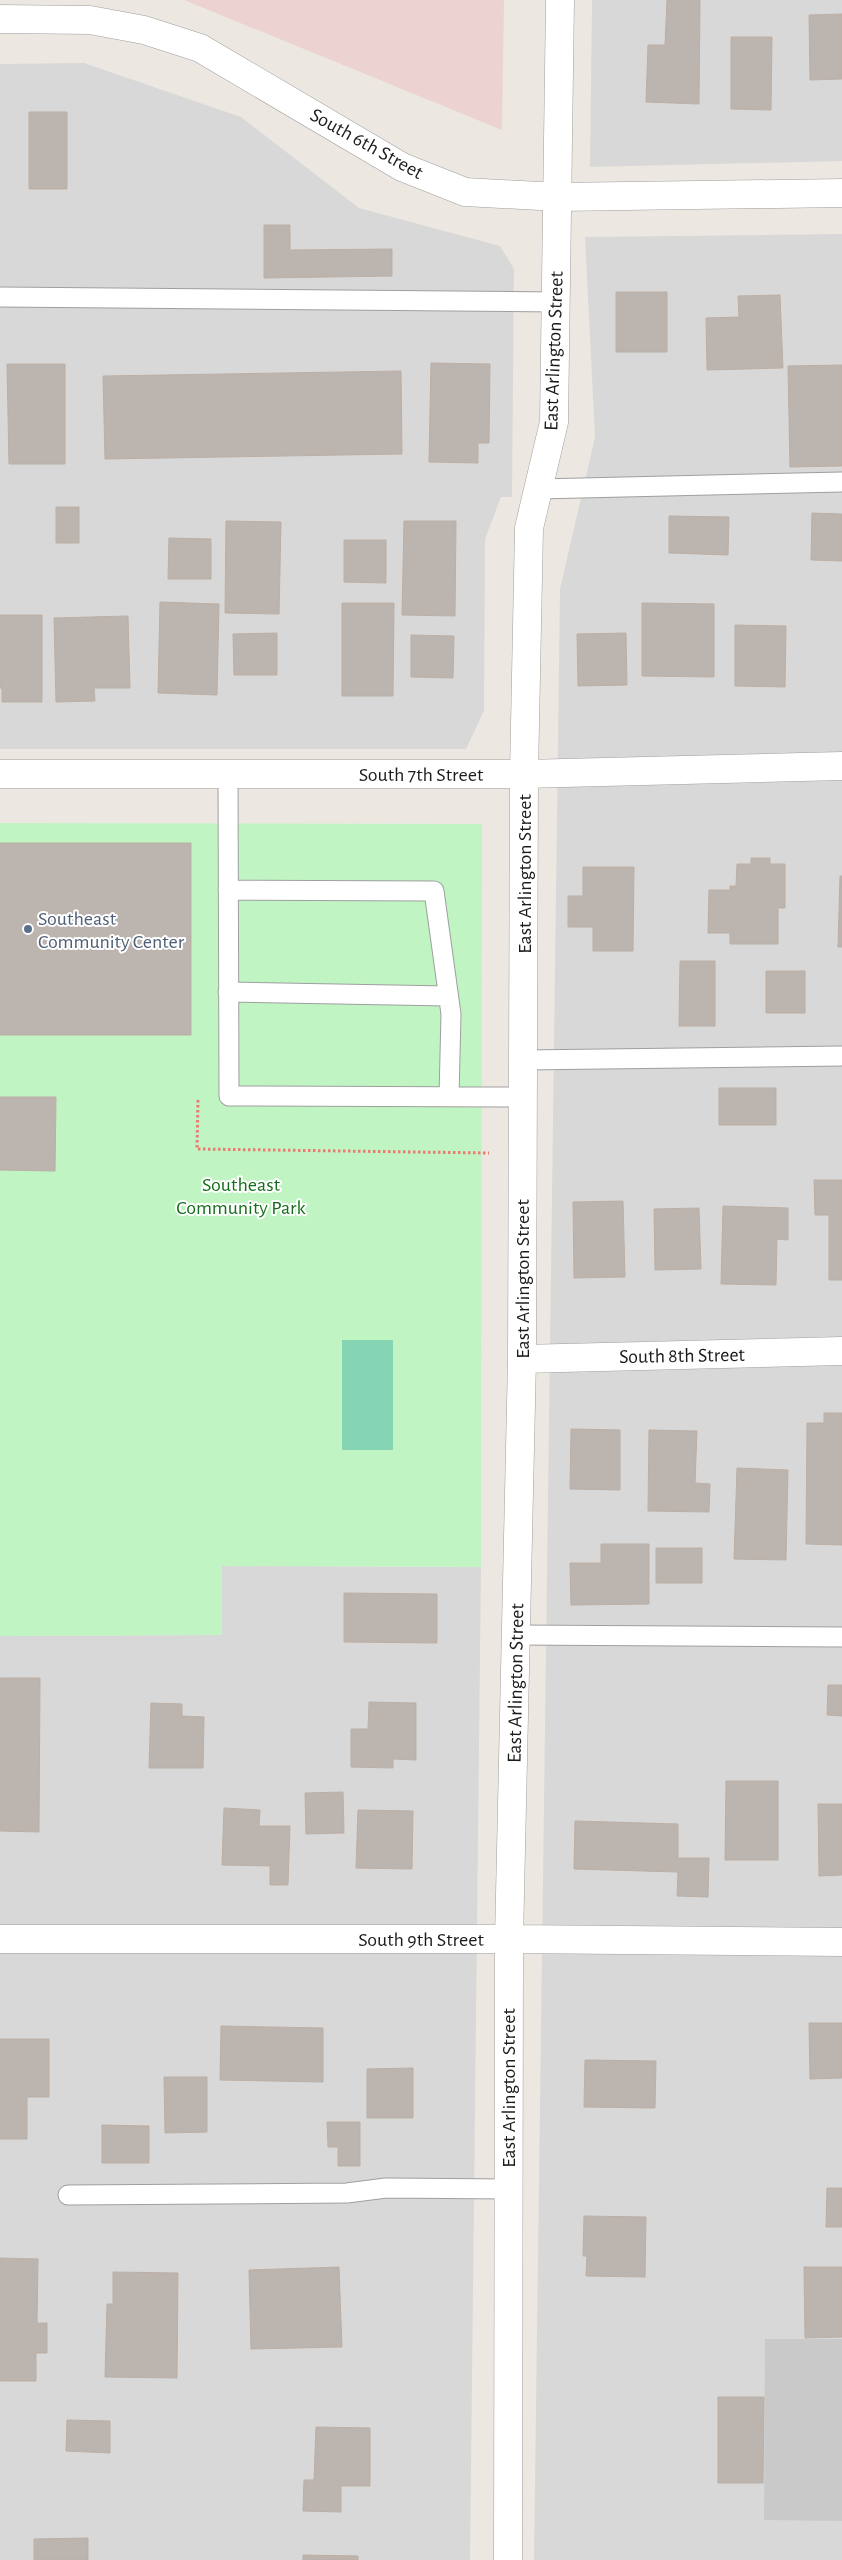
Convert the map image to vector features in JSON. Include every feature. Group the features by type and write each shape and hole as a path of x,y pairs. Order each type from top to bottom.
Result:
{"street":[{"name":"East Arlington Street","path":"508,2560 509,1939 522,1359 524,774 529,528 554,422 560,0"},
{"name":"South 6th Street","path":"0,19 90,20 144,30 200,48 402,168 465,192 558,197 842,193"},
{"name":"South 7th Street","path":"0,774 524,774 842,766"},
{"name":"South 8th Street","path":"522,1359 842,1351"},
{"name":"South 9th Street","path":"0,1939 509,1939 842,1942"}],"lane":[{"path":"0,297 556,302"},
{"path":"538,489 842,482"},
{"path":"228,774 229,1096 523,1097"},
{"path":"228,890 434,891 451,1014 449,1097"},
{"path":"228,992 448,996"},
{"path":"523,1060 842,1056"},
{"path":"516,1635 842,1637"},
{"path":"68,2195 348,2193 386,2188 508,2189"}],"path":[{"path":"198,1090 197,1149 523,1153"}],"shaded area":[{"path":"184,0 504,0 502,130"},
{"path":"592,0 842,0 842,161 590,167"},
{"path":"84,63 241,117 359,208 500,246 514,269 512,497 501,497 485,539 484,711 466,749 0,749 0,64"},
{"path":"842,234 842,2560 534,2560 560,589 595,437 585,237"},
{"path":"222,1566 481,1567 470,2560 0,2560 0,1636 222,1635"},
{"path":"765,2339 842,2339 842,2521 764,2520"}],"green space":[{"name":"Southeast Community Park","path":"0,823 482,824 481,1567 222,1566 222,1635 0,1636"},
{"path":"342,1340 393,1340 393,1450 342,1450"}],"building":[{"path":"667,0 700,0 699,104 646,102 648,45 665,45"},
{"path":"842,14 842,79 810,80 809,15"},
{"path":"731,37 772,37 771,110 731,109"},
{"path":"29,112 67,112 67,189 29,189"},
{"path":"264,225 290,225 290,250 392,249 392,276 264,278"},
{"path":"616,292 667,292 667,352 616,352"},
{"path":"780,295 783,368 707,370 706,318 739,317 738,296"},
{"path":"431,363 490,364 489,443 478,443 478,463 429,462"},
{"path":"7,364 65,364 65,464 9,464"},
{"path":"842,365 842,466 790,467 788,366"},
{"path":"401,371 402,454 105,459 103,376"},
{"path":"56,507 79,507 79,543 56,543"},
{"path":"812,513 842,514 842,561 811,560"},
{"path":"669,516 729,517 728,555 669,553"},
{"path":"226,521 281,522 279,614 225,613"},
{"path":"404,521 456,521 455,616 402,615"},
{"path":"169,538 211,539 211,579 168,579"},
{"path":"344,540 386,540 386,583 344,582"},
{"path":"160,602 219,604 217,695 158,693"},
{"path":"342,603 394,603 393,696 342,696"},
{"path":"642,603 714,604 714,677 642,676"},
{"path":"0,615 42,615 42,702 2,702 2,688 0,688"},
{"path":"128,616 130,688 94,688 95,701 56,702 54,618"},
{"path":"735,625 786,626 785,687 735,686"},
{"path":"277,633 277,675 234,675 233,634"},
{"path":"626,633 627,685 578,686 577,634"},
{"path":"411,635 454,636 453,678 411,677"},
{"path":"0,843 191,843 191,1035 0,1035"},
{"path":"751,858 770,858 770,864 785,864 785,908 778,908 778,944 730,944 730,933 708,933 709,890 730,890 730,886 736,886 737,864 751,864"},
{"path":"583,867 634,867 633,951 593,951 593,927 568,927 568,896 583,896"},
{"path":"840,876 842,876 842,947 838,947"},
{"path":"680,961 715,961 715,1026 679,1026"},
{"path":"766,971 805,971 805,1013 766,1013"},
{"path":"719,1088 776,1088 776,1125 719,1125"},
{"path":"0,1097 56,1097 55,1171 0,1170"},
{"path":"814,1180 842,1180 842,1280 829,1280 829,1215 815,1215"},
{"path":"623,1201 625,1277 574,1278 573,1202"},
{"path":"723,1206 788,1208 788,1240 777,1239 776,1285 721,1284"},
{"path":"699,1208 701,1269 655,1270 654,1209"},
{"path":"824,1413 842,1413 842,1545 806,1544 807,1423 824,1423"},
{"path":"571,1429 620,1430 620,1490 570,1489"},
{"path":"649,1430 697,1431 695,1483 710,1484 709,1512 648,1511"},
{"path":"737,1468 788,1470 786,1560 734,1559"},
{"path":"601,1544 649,1544 649,1604 571,1605 570,1563 601,1563"},
{"path":"656,1548 702,1548 702,1583 656,1583"},
{"path":"344,1593 437,1594 437,1643 344,1642"},
{"path":"0,1678 40,1678 39,1832 0,1831"},
{"path":"828,1685 842,1685 842,1716 827,1715"},
{"path":"369,1702 416,1703 416,1760 393,1759 393,1768 351,1767 351,1729 368,1729"},
{"path":"151,1703 182,1704 182,1716 204,1717 203,1768 149,1768"},
{"path":"726,1781 778,1781 778,1860 725,1860"},
{"path":"343,1792 344,1833 306,1834 305,1793"},
{"path":"818,1804 842,1804 842,1875 819,1876"},
{"path":"224,1808 260,1810 259,1826 290,1826 288,1885 270,1885 270,1866 222,1865"},
{"path":"358,1810 413,1811 412,1869 356,1868"},
{"path":"575,1821 678,1824 678,1858 709,1858 708,1897 677,1896 678,1872 574,1869"},
{"path":"809,2023 842,2023 842,2078 810,2079"},
{"path":"221,2026 323,2028 323,2082 220,2080"},
{"path":"0,2039 49,2039 49,2097 27,2097 27,2139 0,2139"},
{"path":"585,2060 656,2061 655,2108 584,2107"},
{"path":"413,2068 413,2118 367,2118 367,2069"},
{"path":"164,2077 207,2077 207,2132 165,2133"},
{"path":"327,2122 360,2122 360,2166 338,2166 338,2147 328,2147"},
{"path":"102,2125 149,2126 149,2163 102,2163"},
{"path":"827,2188 842,2188 842,2227 826,2227"},
{"path":"584,2216 646,2217 645,2277 586,2276 587,2256 583,2256"},
{"path":"0,2258 38,2259 37,2323 47,2323 47,2353 36,2353 36,2381 0,2381"},
{"path":"339,2267 342,2347 251,2349 249,2270"},
{"path":"804,2267 842,2267 842,2337 805,2338"},
{"path":"113,2272 178,2273 177,2378 105,2377 107,2304 113,2304"},
{"path":"718,2397 764,2397 763,2483 718,2483"},
{"path":"67,2420 110,2421 110,2453 66,2451"},
{"path":"316,2427 370,2428 370,2486 341,2486 341,2512 303,2511 304,2480 314,2480"},
{"path":"88,2538 88,2560 34,2560 34,2539"},
{"path":"303,2555 358,2556 358,2560 303,2560"}],"place":[{"name":"Southeast Community Center","path":"28,929"}]}
